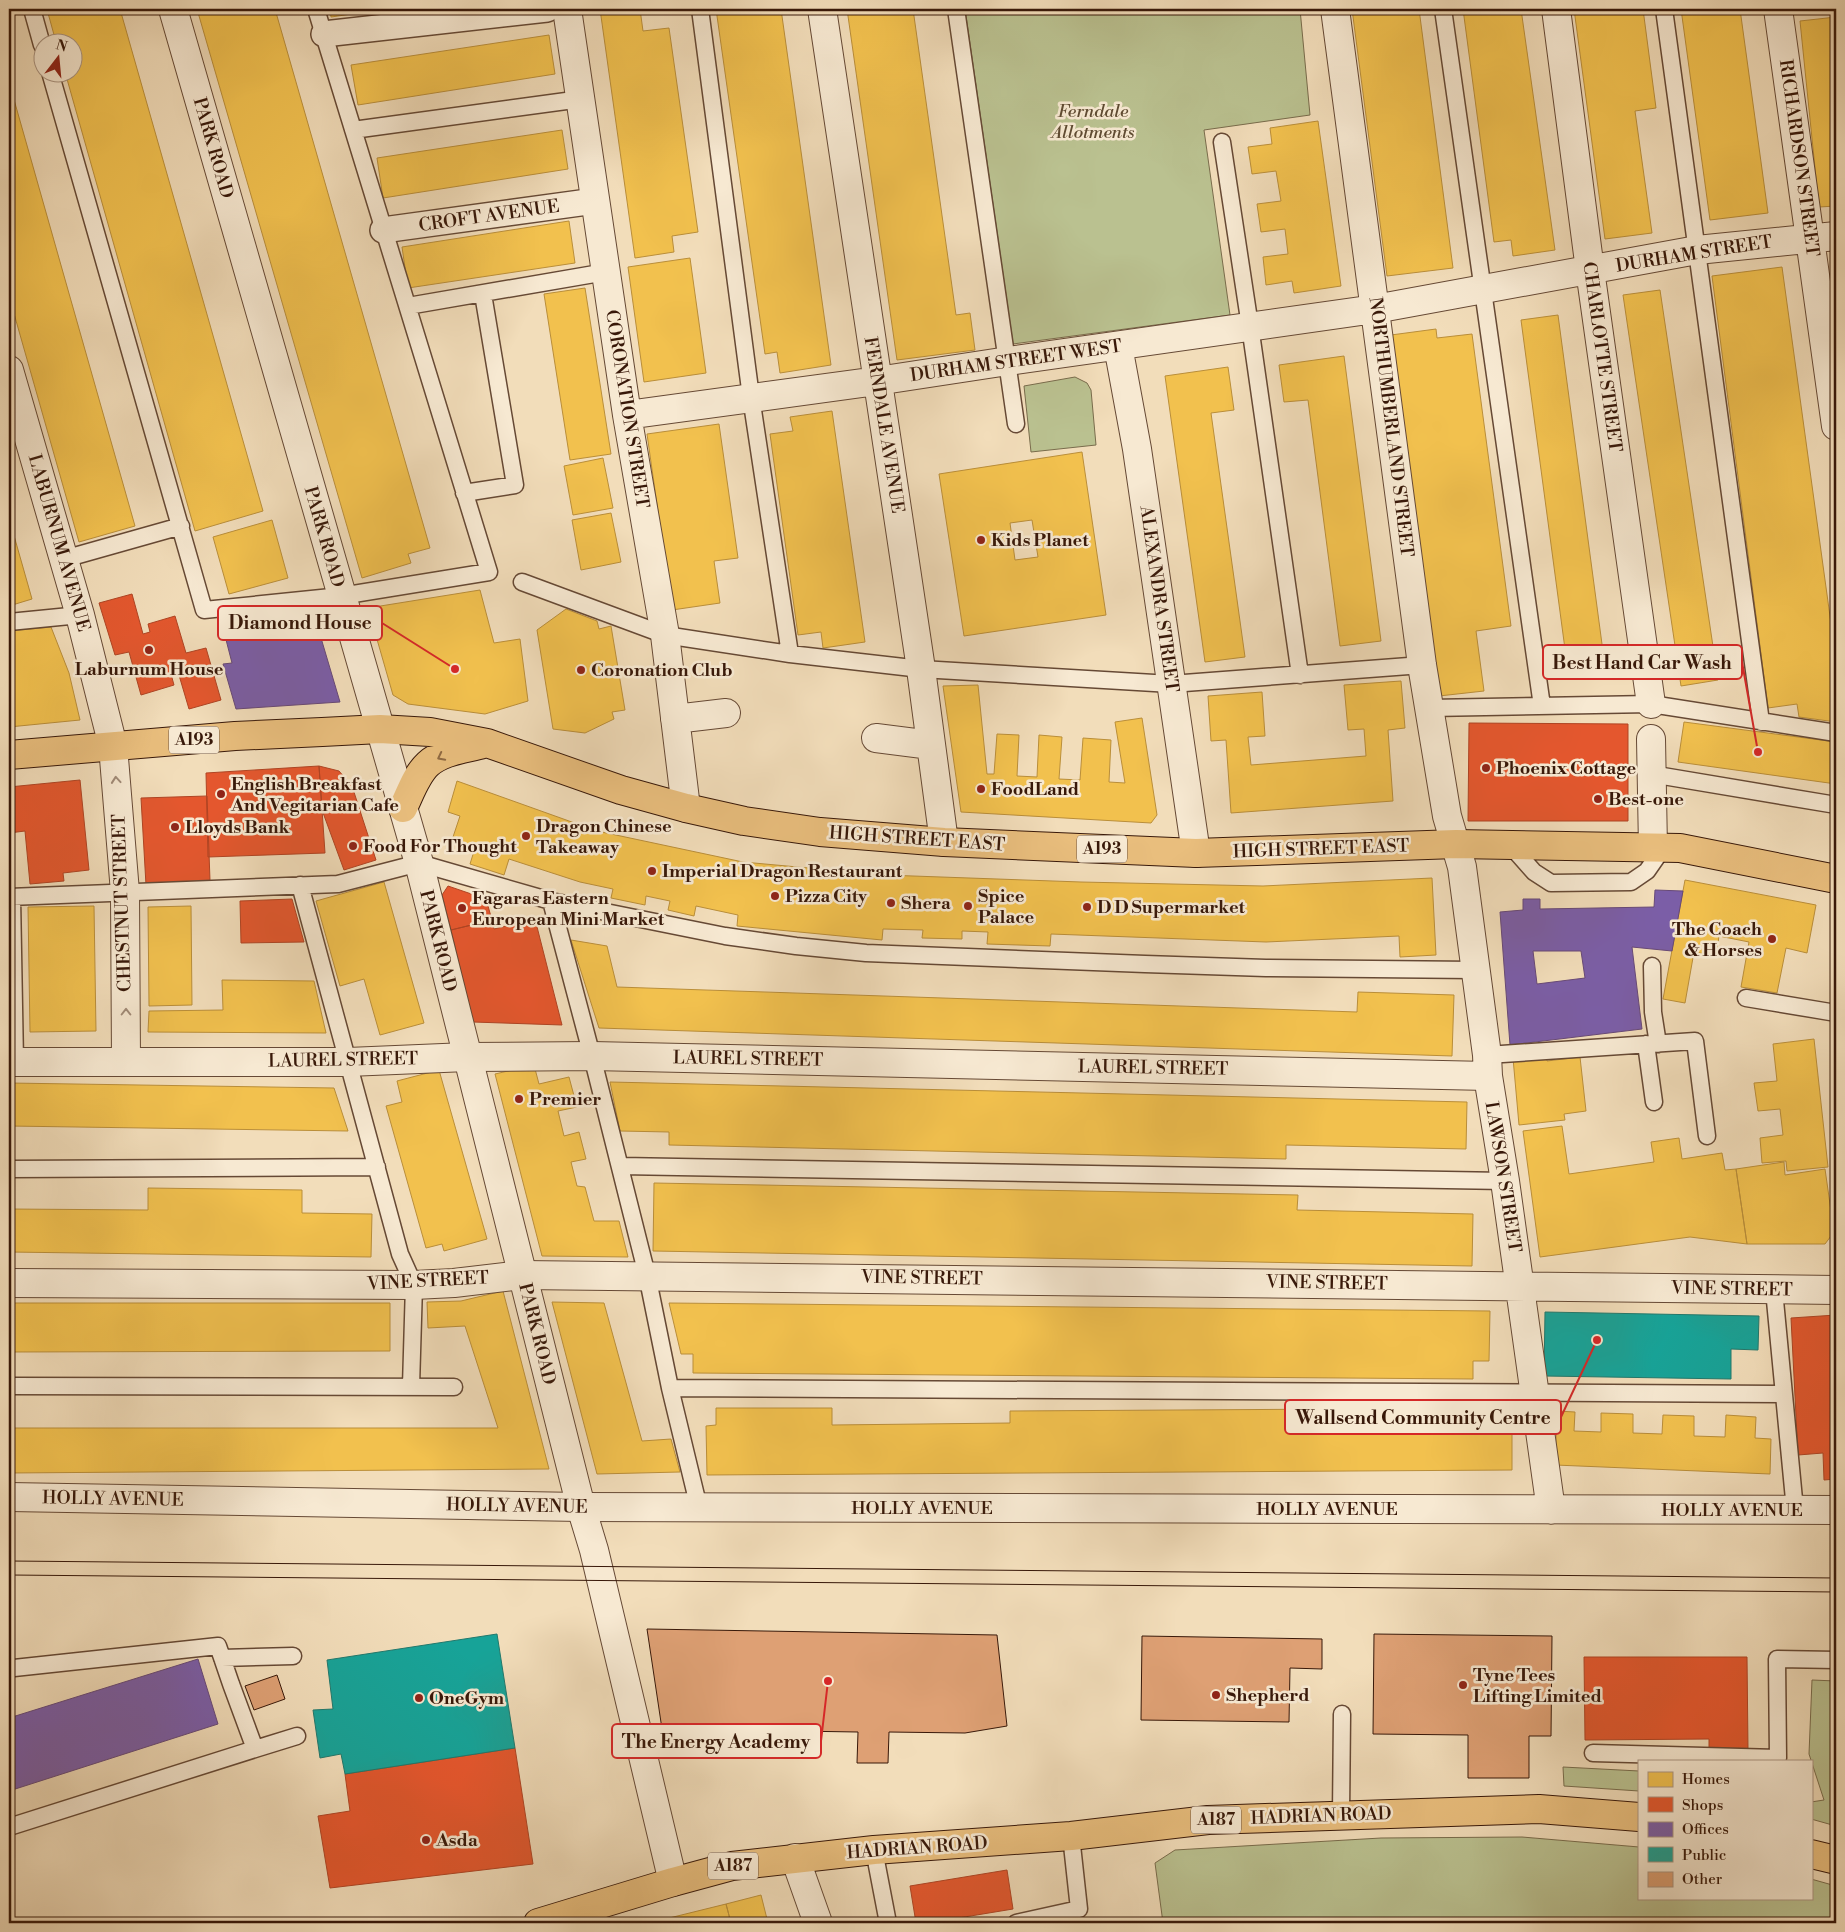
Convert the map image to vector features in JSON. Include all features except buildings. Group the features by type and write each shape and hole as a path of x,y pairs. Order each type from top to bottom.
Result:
{"main road":[{"name":"HIGH STREET EAST","path":"9,754 235,736 380,729 430,732 487,743 621,790 686,808 744,821 820,832 944,842 1196,853 1456,844 1658,848 1690,850 1836,879"},
{"path":"403,808 419,778 428,765 437,758 451,752 487,743"},
{"name":"HADRIAN ROAD","path":"795,1858 874,1850 1071,1836 1208,1820 1539,1809 1638,1818"},
{"path":"1812,1854 1836,1860"},
{"name":"A187","path":"538,1923 732,1866 795,1858"}],"street":[{"name":"PARK ROAD","path":"173,9 418,863 581,1507 594,1550 673,1882"},
{"path":"324,34 547,9"},
{"name":"CORONATION STREET","path":"567,9 627,415 665,634 686,808"},
{"name":"FERNDALE AVENUE","path":"822,9 921,668 944,842"},
{"name":"NORTHUMBERLAND STREET","path":"1335,9 1422,665 1448,816 1456,844"},
{"name":"CHARLOTTE STREET","path":"1556,9 1590,270 1651,704"},
{"name":"RICHARDSON STREET","path":"1778,9 1823,237 1836,426"},
{"name":"CROFT AVENUE","path":"383,230 596,201"},
{"name":"DURHAM STREET","path":"1375,309 1697,250 1823,237"},
{"name":"DURHAM STREET WEST","path":"627,415 877,382 1008,361 1375,309"},
{"name":"ALEXANDRA STREET","path":"1118,346 1137,449 1196,853"},
{"name":"LABURNUM AVENUE","path":"9,370 80,615 113,746"},
{"path":"675,719 726,713"},
{"path":"876,738 931,745"},
{"path":"1651,739 1658,848"},
{"name":"CHESTNUT STREET","path":"113,746 125,892 126,1061"},
{"name":"LAWSON STREET","path":"1456,844 1462,867 1487,1066 1551,1510"},
{"name":"LAUREL STREET","path":"12,1062 348,1062 467,1056 592,1056 1487,1066"},
{"name":"VINE STREET","path":"9,1283 414,1285 454,1283 522,1275 1836,1290"},
{"name":"HOLLY AVENUE","path":"9,1497 699,1508 1836,1510"},
{"path":"795,1858 818,1923"}],"lane":[{"path":"32,9 38,32"},
{"path":"53,82 204,610 341,596 489,572 316,9"},
{"path":"700,9 752,397 790,654"},
{"path":"956,9 1016,424"},
{"path":"1443,9 1542,706"},
{"path":"1664,9 1761,722"},
{"path":"353,130 580,99"},
{"path":"1222,142 1300,675"},
{"path":"408,306 606,272"},
{"path":"464,493 515,485 483,294"},
{"path":"64,559 181,526"},
{"path":"522,582 665,634 790,654 921,668 1171,684 1422,665"},
{"path":"9,622 80,615"},
{"path":"1430,708 1651,704 1836,733"},
{"path":"1652,774 1836,805"},
{"path":"1511,846 1534,872 1552,883 1631,882 1646,871 1658,848"},
{"path":"12,1062 11,897 338,884 418,863 551,901 725,936 796,946 866,953 1229,967 1475,970"},
{"path":"300,886 400,1254 414,1285 411,1386"},
{"path":"551,901 648,1276 670,1388 699,1508"},
{"path":"1652,966 1654,1102"},
{"path":"1746,998 1836,1013"},
{"path":"1487,1066 1652,1044 1695,1041 1707,1136"},
{"path":"621,1166 1505,1181"},
{"path":"9,1169 377,1167"},
{"path":"1774,1290 1795,1510"},
{"path":"9,1386 454,1387"},
{"path":"670,1388 1783,1394"},
{"path":"14,1668 218,1646 255,1748"},
{"path":"222,1658 293,1656"},
{"path":"1593,1753 1778,1758 1777,1659 1836,1660"},
{"path":"1341,1815 1342,1714"},
{"path":"9,1827 297,1736"},
{"path":"1016,1923 1079,1909 1071,1836"},
{"path":"874,1850 888,1923"}],"green space":[{"name":"Ferndale Allotments","path":"965,9 1300,9 1310,115 1204,130 1230,315 1013,344"},
{"path":"1075,377 1087,383 1091,390 1096,445 1031,452 1024,386"},
{"path":"1812,1680 1836,1681 1836,1826 1812,1819 1812,1802 1824,1800 1809,1754"},
{"path":"1563,1767 1638,1771 1638,1791 1564,1786"},
{"path":"1522,1837 1638,1847 1638,1900 1812,1900 1812,1879 1836,1886 1836,1923 1163,1923 1155,1863 1175,1850 1381,1838"}],"tram line":[{"path":"9,1561 1836,1578"},
{"path":"9,1575 1836,1592"}],"place":[{"name":"Kids Planet","path":"981,540"},
{"name":"Laburnum House","path":"149,650"},
{"name":"Diamond House","path":"455,669"},
{"name":"Coronation Club","path":"581,670"},
{"name":"Best Hand Car Wash","path":"1758,752"},
{"name":"Phoenix Cottage","path":"1486,768"},
{"name":"FoodLand","path":"981,789"},
{"name":"English Breakfast And Vegitarian Cafe","path":"221,794"},
{"name":"Best-one","path":"1598,799"},
{"name":"Lloyds Bank","path":"175,827"},
{"name":"Dragon Chinese Takeaway","path":"526,836"},
{"name":"Food For Thought","path":"353,846"},
{"name":"Imperial Dragon Restaurant","path":"652,871"},
{"name":"Pizza City","path":"775,896"},
{"name":"Shera","path":"891,903"},
{"name":"Spice Palace","path":"968,906"},
{"name":"D D Supermarket","path":"1087,907"},
{"name":"Fagaras Eastern European Mini Market","path":"462,908"},
{"name":"The Coach & Horses","path":"1772,939"},
{"name":"Premier","path":"519,1099"},
{"name":"Wallsend Community Centre","path":"1597,1340"},
{"name":"The Energy Academy","path":"828,1681"},
{"name":"Tyne Tees Lifting Limited","path":"1463,1685"},
{"name":"Shepherd","path":"1216,1695"},
{"name":"OneGym","path":"419,1698"},
{"name":"Asda","path":"426,1840"}]}
